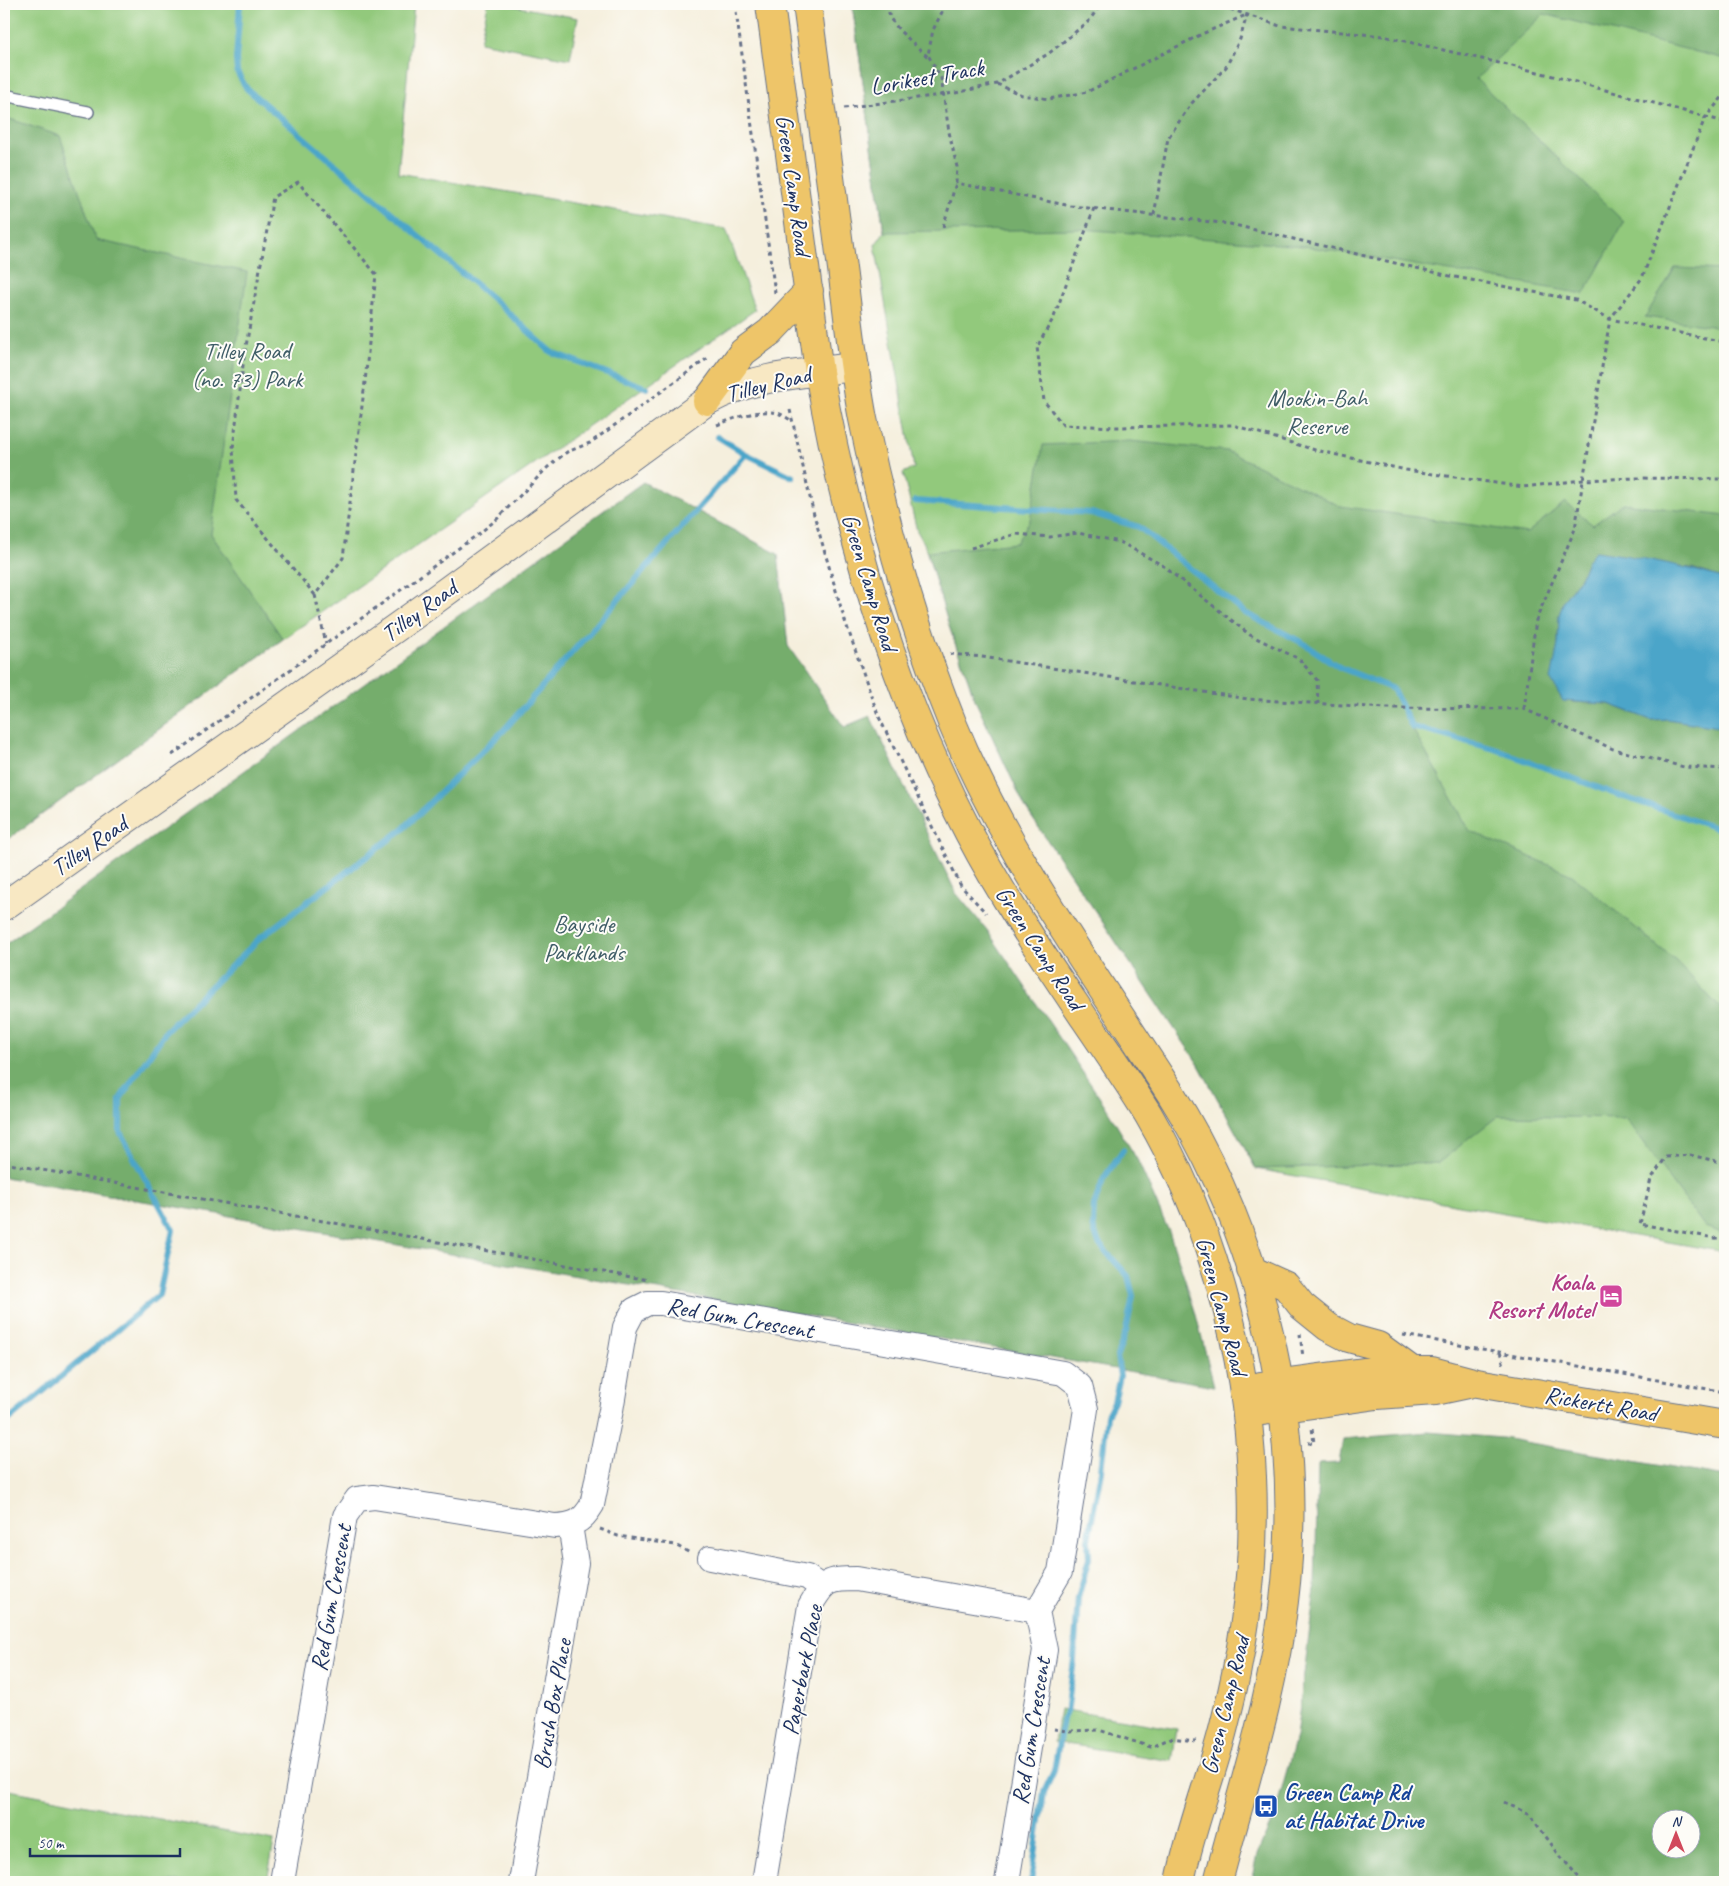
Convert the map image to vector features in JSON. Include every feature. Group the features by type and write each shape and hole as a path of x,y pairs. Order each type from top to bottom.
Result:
{"main road":[{"name":"Green Camp Road","path":"770,4 819,372 840,478 872,598 898,673 932,755 970,833 1002,891 1144,1108 1173,1163 1205,1239 1232,1328 1245,1401 1251,1458 1253,1506 1251,1572 1247,1614 1223,1730 1198,1810 1180,1882"},
{"name":"Green Camp Road","path":"806,4 862,414 896,561 928,658 959,738 988,799 1030,878 1173,1098 1203,1151 1223,1196 1251,1270 1269,1335 1280,1396 1288,1458 1289,1514 1284,1600 1268,1695 1218,1882"},
{"path":"707,402 743,352 770,332 808,291"},
{"name":"Tilley Road","path":"4,906 340,668 707,402 726,390 751,383 855,367"},
{"path":"1251,1270 1286,1286 1302,1306 1328,1327 1349,1338 1378,1346 1411,1370"},
{"name":"Rickertt Road","path":"1245,1401 1280,1396 1371,1371 1432,1371 1477,1383 1725,1425"},
{"name":"Rickertt Road","path":"1280,1396 1377,1395 1435,1391 1477,1383"}],"street":[{"name":"Red Gum Crescent","path":"282,1882 345,1516 357,1499 374,1497 555,1526 570,1526 585,1517 592,1505 625,1327 634,1310 648,1304 671,1305 1063,1373 1080,1386 1086,1408 1060,1572 1037,1611 1044,1650 1007,1882"},
{"name":"Brush Box Place","path":"522,1882 576,1563 570,1526"},
{"path":"710,1558 807,1578 821,1587"},
{"name":"Paperbark Place","path":"764,1882 810,1606 821,1587 836,1579 856,1579 1037,1611"}],"lane":[{"path":"4,95 88,112"}],"path":[{"path":"735,4 775,287 774,298"},
{"path":"889,4 889,17 900,31 930,59 942,78 949,132 957,167 956,183 943,227"},
{"path":"930,59 928,55 933,30 946,4"},
{"name":"Lorikeet Track","path":"822,112 943,95 997,84 1048,54 1089,20 1101,4"},
{"path":"1215,4 1280,26 1392,38 1538,72 1725,122"},
{"path":"997,84 1022,95 1049,99 1087,92 1168,50 1247,15"},
{"path":"1154,215 1168,138 1191,104 1226,66 1240,39 1247,15"},
{"path":"1524,708 1536,620 1575,529 1610,319 1642,278 1705,118 1725,94"},
{"path":"315,595 343,558 365,382 376,274 298,182 273,197 244,357 233,448 236,500 315,595 326,644 340,668"},
{"path":"956,183 1072,206 1230,224 1450,276 1576,300 1610,319 1725,342"},
{"path":"1094,208 1054,317 1038,348 1044,401 1064,425 1117,427 1233,425 1315,450 1406,470 1523,487 1583,480 1636,478 1725,479"},
{"path":"165,760 489,525 548,467 567,452 590,443 711,356"},
{"path":"709,430 738,417 761,412 776,412 792,421"},
{"path":"971,548 1016,534 1050,537 1078,533 1120,542 1162,565 1250,635 1299,659 1317,680 1318,704"},
{"path":"928,658 953,653 1248,699 1429,710 1524,708 1613,749 1684,766 1725,769"},
{"path":"1725,1163 1690,1155 1666,1157 1651,1179 1640,1224 1725,1240"},
{"path":"4,1163 648,1280 648,1304"},
{"path":"1402,1334 1725,1392"},
{"path":"570,1526 597,1528 618,1536 675,1545 692,1554 710,1558"},
{"path":"1051,1728 1067,1731 1099,1730 1151,1747 1171,1738 1196,1741"},
{"path":"1504,1802 1530,1815 1560,1856 1583,1882"}],"green space":[{"name":"Tilley Road (no. 73) Park","path":"4,4 414,4 398,173 726,229 755,310 283,639 4,842"},
{"path":"488,4 503,4 578,18 570,59 480,42"},
{"name":"Mookin-Bah Reserve","path":"852,4 1725,4 1725,1252 1256,1169 1199,1065 1025,807 976,702 949,626 924,543 917,531 903,473 914,468 875,245 884,232"},
{"path":"852,4 1725,4 1725,59 1544,14 1476,79 1624,222 1584,294 1304,246 1080,229 884,232"},
{"path":"4,117 60,136 96,240 247,272 211,534 283,639 4,842"},
{"path":"1675,268 1725,270 1725,328 1645,317"},
{"path":"1130,441 1227,451 1340,506 1527,533 1565,502 1593,525 1623,503 1725,516 1725,579 1692,568 1587,561 1581,576 1564,600 1559,615 1558,644 1571,702 1609,704 1651,720 1667,719 1725,728 1725,831 1615,794 1495,749 1412,728 1470,831 1572,875 1677,962 1725,1013 1725,1234 1705,1227 1625,1118 1498,1116 1438,1163 1256,1169 1199,1065 1025,807 976,702 949,626 927,552 1016,543 1030,520 1043,445"},
{"name":"Bayside Parklands","path":"643,482 778,554 788,646 844,727 870,716 956,893 987,930 1104,1104 1138,1161 1170,1234 1195,1311 1214,1386 4,1177 4,945"},
{"path":"1428,1432 1502,1438 1725,1477 1725,1882 1251,1882 1257,1855 1275,1813 1296,1737 1315,1588 1318,1464 1339,1463 1343,1439"},
{"path":"1060,1709 1177,1729 1172,1761 1054,1742"},
{"path":"4,1789 274,1841 267,1882 4,1882"}],"water":[{"path":"1595,551 1661,562 1725,579 1725,728 1667,719 1651,720 1609,704 1563,701 1551,680 1558,644 1559,615 1564,600 1581,576 1587,561"}],"waterway":[{"path":"240,4 236,59 237,72 247,89 501,306 551,352 647,388"},
{"path":"718,437 746,454 793,477"},
{"path":"4,1424 159,1295 173,1230 120,1132 120,1099 166,1031 260,938 403,829 504,730 746,454"},
{"path":"915,501 1091,513 1139,527 1245,613 1303,643 1339,667 1393,689 1412,727 1495,749 1615,794 1725,831"},
{"path":"1031,1882 1044,1792 1054,1771 1063,1719 1068,1706 1074,1659 1078,1598 1089,1559 1088,1540 1101,1471 1107,1415 1114,1402 1120,1376 1117,1356 1126,1331 1133,1296 1128,1276 1099,1244 1093,1226 1094,1205 1104,1178 1123,1150"}],"place":[{"name":"Koala Resort Motel","path":"1611,1296"},
{"name":"Green Camp Rd at Habitat Drive","path":"1266,1806"}]}
